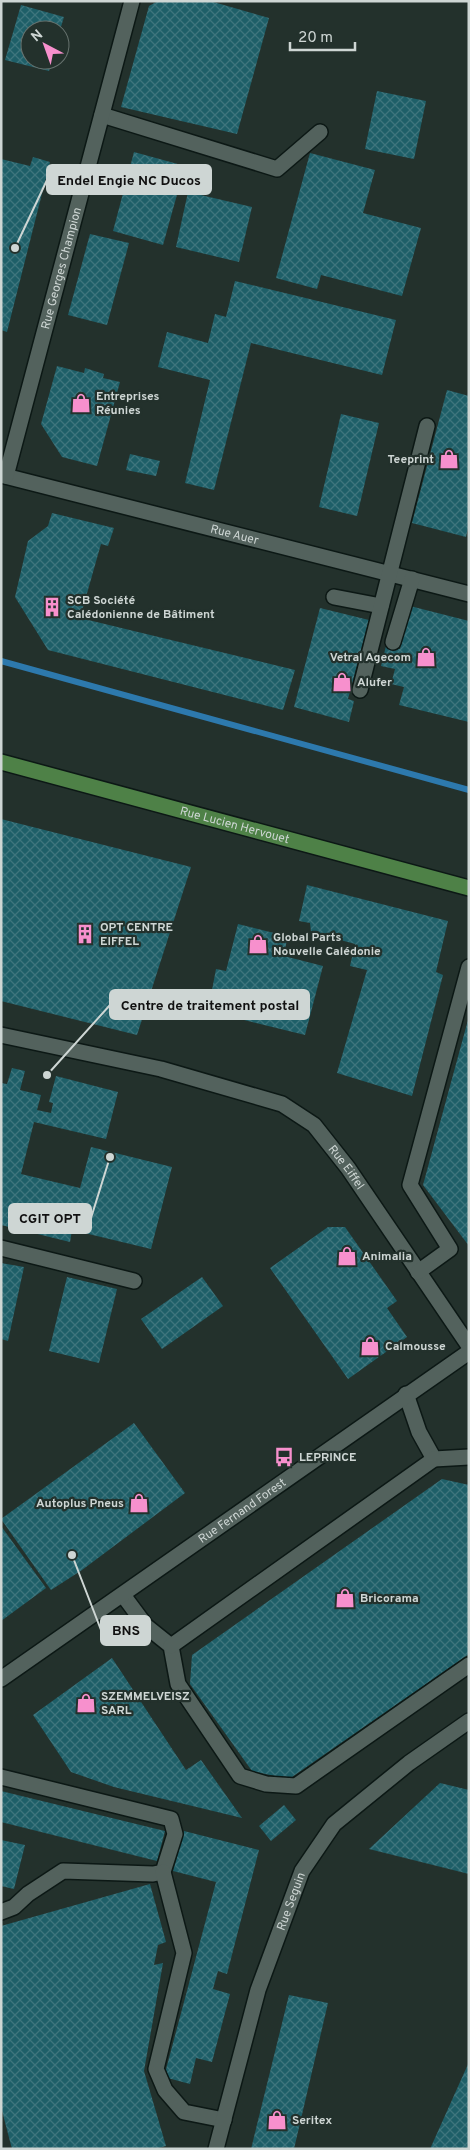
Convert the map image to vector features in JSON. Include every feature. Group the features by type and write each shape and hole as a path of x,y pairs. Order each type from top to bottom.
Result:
{"main road":[{"name":"Rue Lucien Hervouet","path":"1,762 469,888"}],"street":[{"name":"Rue Georges Champion","path":"4,475 132,1"},
{"path":"102,115 277,169 320,132"},
{"path":"360,690 427,426"},
{"name":"Rue Auer","path":"4,475 469,594"},
{"path":"393,642 412,579"},
{"path":"334,597 381,606"},
{"path":"418,1272 450,1250 410,1185 469,967"},
{"name":"Rue Eiffel","path":"1,1035 162,1069 282,1104 314,1125 348,1168 469,1346"},
{"path":"1,1248 134,1281"},
{"name":"Rue Fernand Forest","path":"6,1677 406,1394 469,1352"},
{"path":"406,1394 419,1432 434,1459"},
{"path":"171,1646 434,1459 469,1457"},
{"path":"123,1595 146,1626 171,1646 178,1684 240,1776 266,1784 296,1786 469,1665"},
{"name":"Rue Seguin","path":"216,2149 258,1990 302,1871 334,1824 410,1763 469,1721"},
{"path":"1,1777 171,1819 175,1834 163,1872 184,1952 156,2069 165,2090 184,2112 224,2120"},
{"path":"1,1912 14,1908 28,1894 63,1871 152,1874 163,1872"}],"building":[{"path":"158,1 210,1 269,18 237,134 121,107 149,6"},
{"path":"21,5 64,17 63,20 20,20 20,64 5,60"},
{"path":"377,91 426,101 414,159 365,149"},
{"path":"134,152 185,166 163,245 113,231"},
{"path":"310,153 375,170 363,213 421,228 402,296 321,275 317,289 276,278"},
{"path":"33,157 50,162 7,332 1,330 1,159 30,166"},
{"path":"188,192 252,207 239,262 176,247"},
{"path":"90,234 129,243 107,325 68,315"},
{"path":"235,281 396,320 382,375 251,343 214,490 185,483 210,380 158,367 167,332 208,343 215,314 226,317"},
{"name":"Entreprises Réunies","path":"57,366 84,373 85,368 104,374 103,378 120,382 97,466 62,457 41,424"},
{"name":"Teeprint","path":"447,390 469,396 469,524 466,537 412,523"},
{"path":"341,414 379,423 357,516 319,507"},
{"name":"Entreprises Réunies","path":"130,454 160,461 156,476 126,470"},
{"name":"SCB Société Calédonienne de Bâtiment","path":"52,513 114,528 108,546 101,544 80,618 295,670 283,710 48,650 15,597 28,541 48,526"},
{"name":"Vetral Agecom","path":"410,606 469,621 469,722 399,705 404,687 391,684 395,669 381,666 386,646 400,649"},
{"path":"320,608 369,620 348,699 354,701 349,722 294,707"},
{"name":"OPT CENTRE EIFFEL","path":"1,819 191,867 137,1035 1,1001"},
{"path":"307,885 448,921 436,972 443,975 412,1096 337,1073 367,970 350,966 355,944 311,932 310,923 299,921"},
{"path":"238,924 278,934 277,938 287,939 284,956 323,966 305,1035 208,1011 216,969 226,971"},
{"path":"469,1020 469,1246 423,1185"},
{"path":"12,1068 25,1071 20,1090 41,1095 37,1110 51,1113 53,1103 49,1102 56,1076 118,1092 106,1139 34,1122 21,1174 80,1188 91,1147 172,1167 151,1249 72,1230 70,1242 1,1225 1,1083 7,1084"},
{"path":"328,1227 345,1227 397,1301 387,1308 407,1337 348,1379 270,1268"},
{"path":"1,1263 24,1267 8,1341 1,1339"},
{"path":"67,1277 117,1289 99,1363 49,1351"},
{"path":"202,1277 223,1306 162,1349 141,1319"},
{"path":"134,1423 185,1493 82,1570 51,1590 1,1519"},
{"path":"442,1479 469,1485 469,1654 289,1779 252,1771 190,1684 192,1655"},
{"path":"1,1526 46,1588 1,1621"},
{"path":"112,1658 186,1770 201,1760 242,1818 114,1787 71,1772 33,1715"},
{"path":"440,1783 469,1790 469,1874 369,1849"},
{"path":"1,1791 165,1831 157,1861 1,1822"},
{"path":"284,1805 296,1820 271,1841 259,1826"},
{"path":"184,1831 259,1850 227,1974 218,1971 213,1989 230,1994 212,2062 196,2058 190,2084 164,2077 216,1882 173,1871"},
{"path":"1,1840 25,1845 14,1889 1,1886"},
{"path":"150,1884 166,1942 158,1945 154,1965 163,1963 144,2071 166,2146 155,2149 12,2149 1,2107 1,1926"},
{"path":"289,1995 328,2003 294,2149 251,2149"},
{"path":"469,2062 469,2149 430,2149"}],"waterway":[{"path":"1,661 469,790"}],"place":[{"name":"Endel Engie NC Ducos","path":"15,248"},
{"name":"Entreprises Réunies","path":"81,403"},
{"name":"Teeprint","path":"449,459"},
{"name":"SCB Société Calédonienne de Bâtiment","path":"52,607"},
{"name":"Vetral Agecom","path":"426,657"},
{"name":"Alufer","path":"342,682"},
{"name":"OPT CENTRE EIFFEL","path":"85,934"},
{"name":"Global Parts Nouvelle Calédonie","path":"258,944"},
{"name":"Centre de traitement postal","path":"47,1075"},
{"name":"CGIT OPT","path":"110,1157"},
{"name":"Animalia","path":"347,1256"},
{"name":"Calmousse","path":"370,1346"},
{"name":"LEPRINCE","path":"284,1457"},
{"name":"Autoplus Pneus","path":"139,1503"},
{"name":"BNS","path":"72,1555"},
{"name":"Bricorama","path":"345,1598"},
{"name":"SZEMMELVEISZ SARL","path":"86,1703"},
{"name":"Seritex","path":"277,2120"}]}
